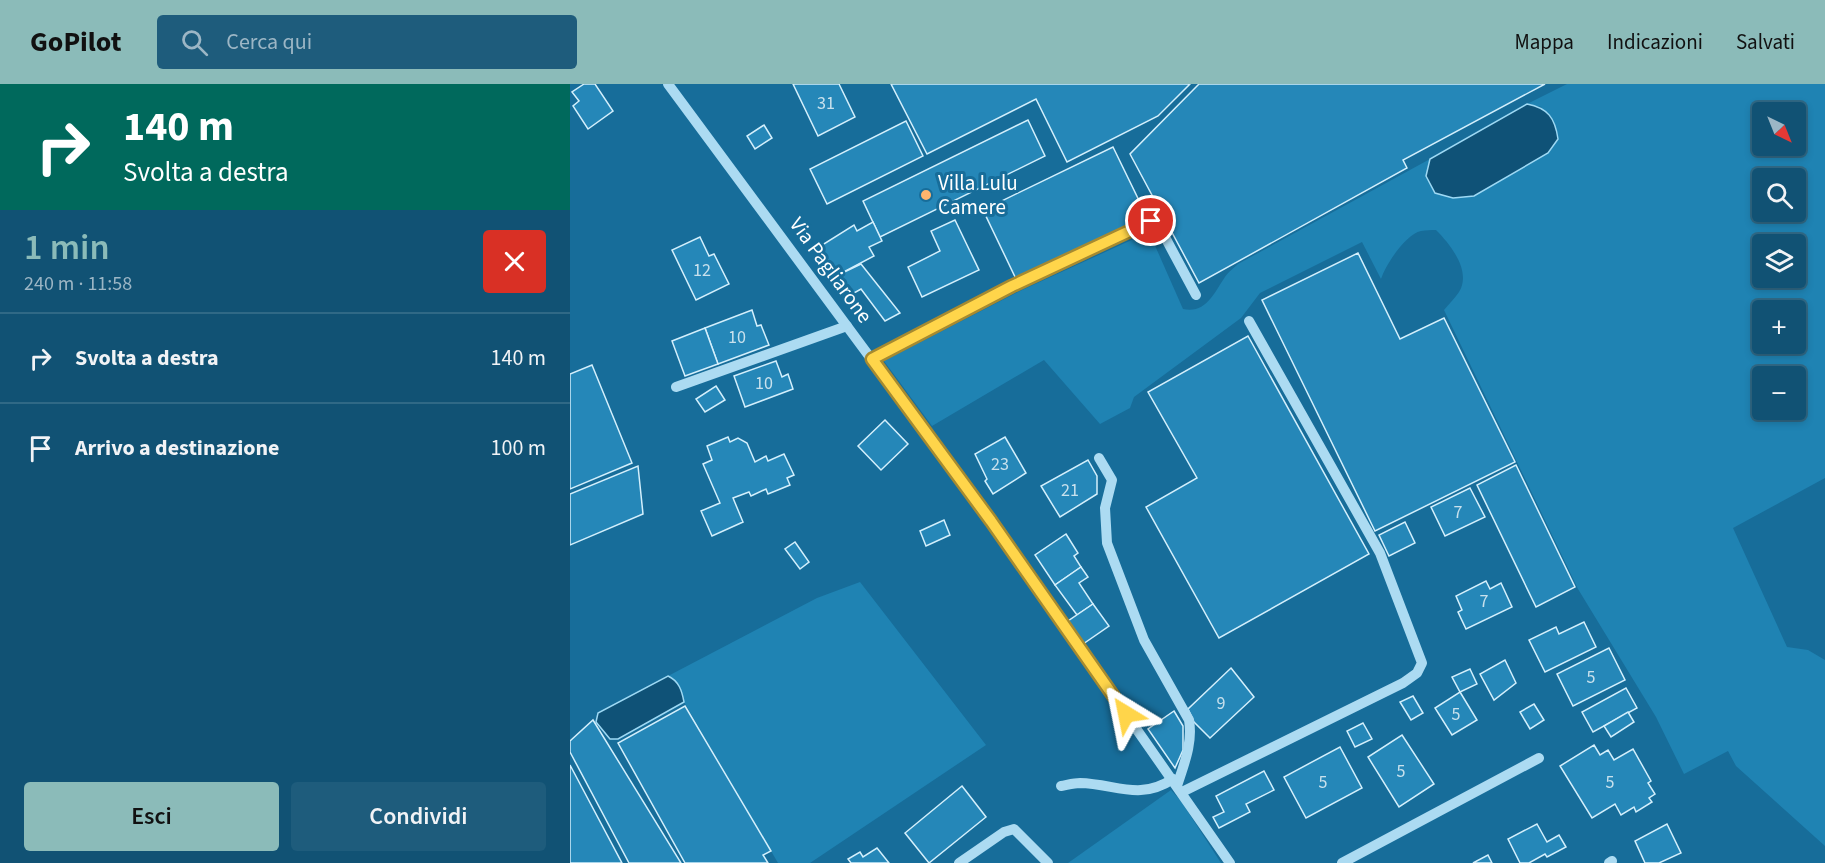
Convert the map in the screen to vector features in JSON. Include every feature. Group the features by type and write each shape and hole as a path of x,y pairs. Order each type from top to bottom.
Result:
{"street":[{"name":"Via Pagliarone","path":"668,84 991,521 1230,863"},
{"path":"872,359 1012,286 1151,221 1158,224 1196,295"},
{"path":"1061,786 1079,783 1142,791 1178,786 1403,683 1418,673 1422,663 1380,553 1249,321"},
{"path":"676,387 847,326"},
{"path":"1099,458 1112,480 1105,508 1107,543 1144,640 1189,720 1190,742 1178,786"},
{"path":"1342,863 1539,758"},
{"path":"959,863 1004,832 1014,830 1048,863"}],"shaded area":[{"path":"1567,84 1825,84 1825,478 1733,528 1787,647 1808,650 1825,660 1825,846 1736,766 1728,751 1684,774 1656,717 1578,589 1444,310 1459,292 1463,275 1458,258 1436,230 1421,231 1409,238 1392,258 1381,279 1362,242 1260,293 1241,318 1134,397 1130,408 1100,424 1044,360 932,426 884,361 1020,291 1149,232 1183,309 1198,308 1208,301 1226,275 1238,264 1430,159 1426,176 1542,107 1527,104"},
{"path":"1527,104 1545,111 1555,125 1558,139 1548,153 1474,196 1453,198 1435,193 1426,176 1430,159"},
{"path":"860,582 986,745 810,863 778,863 684,702 679,687 668,676 817,598"},
{"path":"668,676 679,687 684,702 618,739 610,739 596,722 598,713"},
{"path":"1171,790 1181,801 1221,863 1068,863"}],"building":[{"path":"584,84 595,84 613,111 588,129 573,106 579,101 572,92"},
{"path":"793,84 839,84 855,117 818,136"},
{"path":"891,84 1190,84 1158,116 1067,162 1036,99 927,154"},
{"path":"1199,84 1545,84 1403,160 1407,168 1199,283 1130,154"},
{"path":"1028,120 1045,156 880,237 863,201"},
{"path":"906,121 923,156 827,204 810,169"},
{"path":"764,125 772,138 755,149 747,136"},
{"path":"1113,147 1147,217 1017,281 983,210"},
{"path":"955,220 979,270 922,297 908,267 940,251 931,231"},
{"path":"873,222 882,241 869,247 874,256 838,275 819,247 854,225 857,231"},
{"path":"700,237 709,256 714,254 729,284 696,300 672,250"},
{"path":"1358,253 1400,339 1444,318 1515,462 1375,531 1262,300"},
{"path":"861,264 900,313 885,321 861,289 847,297 838,275"},
{"path":"752,310 757,326 761,325 769,345 718,364 705,328"},
{"path":"705,328 718,364 685,376 672,341"},
{"path":"1248,336 1369,554 1219,638 1146,507 1197,478 1148,392"},
{"path":"776,361 782,377 788,374 793,389 745,407 734,376"},
{"path":"592,365 632,463 570,489 570,374"},
{"path":"716,386 725,400 705,412 696,399"},
{"path":"885,420 908,444 881,470 858,446"},
{"path":"728,437 730,442 738,438 747,443 755,462 766,456 768,461 784,454 794,475 787,478 790,485 768,494 766,489 751,496 749,492 733,498 743,522 712,536 701,511 720,503 703,464 712,460 707,446"},
{"path":"1005,437 1026,473 993,494 985,481 987,479 975,454"},
{"path":"1088,460 1097,476 1097,494 1060,517 1041,486"},
{"path":"1516,465 1575,587 1536,607 1477,485"},
{"path":"638,466 643,514 570,545 570,494"},
{"path":"1470,488 1485,517 1445,536 1431,507"},
{"path":"944,520 950,535 926,546 920,531"},
{"path":"1405,522 1415,543 1389,556 1379,535"},
{"path":"1066,534 1078,553 1074,556 1081,567 1055,585 1035,555"},
{"path":"795,542 809,562 800,569 785,549"},
{"path":"1081,567 1088,577 1079,583 1093,604 1077,615 1055,585"},
{"path":"1486,581 1490,589 1501,583 1512,607 1466,629 1458,612 1462,610 1456,596"},
{"path":"1093,604 1109,626 1083,644 1068,621"},
{"path":"1584,622 1596,647 1545,672 1529,640 1556,627 1559,634"},
{"path":"1609,648 1625,680 1573,706 1557,674"},
{"path":"1505,660 1516,683 1494,700 1480,674"},
{"path":"1231,668 1254,697 1210,738 1194,722 1188,709"},
{"path":"1470,669 1477,684 1460,692 1452,677"},
{"path":"1626,688 1637,708 1593,732 1582,712"},
{"path":"1460,692 1477,720 1452,735 1435,708"},
{"path":"1413,696 1423,713 1411,720 1400,702"},
{"path":"1534,704 1544,720 1530,729 1520,712"},
{"path":"685,706 771,851 763,855 768,863 685,863 618,743"},
{"path":"1174,711 1183,726 1183,750 1175,768 1148,729"},
{"path":"1628,712 1634,722 1611,737 1604,726"},
{"path":"593,720 681,863 629,863 570,752 570,741"},
{"path":"1363,723 1372,739 1355,747 1347,731"},
{"path":"1402,735 1434,784 1399,807 1368,757"},
{"path":"1594,745 1600,755 1608,750 1614,760 1633,749 1651,781 1648,783 1655,794 1649,798 1652,802 1636,812 1634,807 1621,815 1615,804 1592,818 1560,766"},
{"path":"1340,747 1362,788 1306,818 1284,777"},
{"path":"570,765 622,863 570,863"},
{"path":"1264,771 1274,790 1246,804 1250,812 1219,828 1213,817 1224,812 1216,796"},
{"path":"962,786 986,817 929,863 905,833"},
{"path":"1537,824 1547,842 1559,835 1566,847 1547,857 1545,854 1529,863 1520,863 1508,839"},
{"path":"1667,824 1681,853 1659,863 1645,863 1635,841"},
{"path":"877,848 889,863 851,863 848,859 860,852 863,857"},
{"path":"1488,855 1492,863 1473,863"}],"place":[{"name":"Villa Lulu Camere","path":"926,195"}],"route":[{"path":"1126,714 991,521 872,359 1012,286 1151,221"}]}
